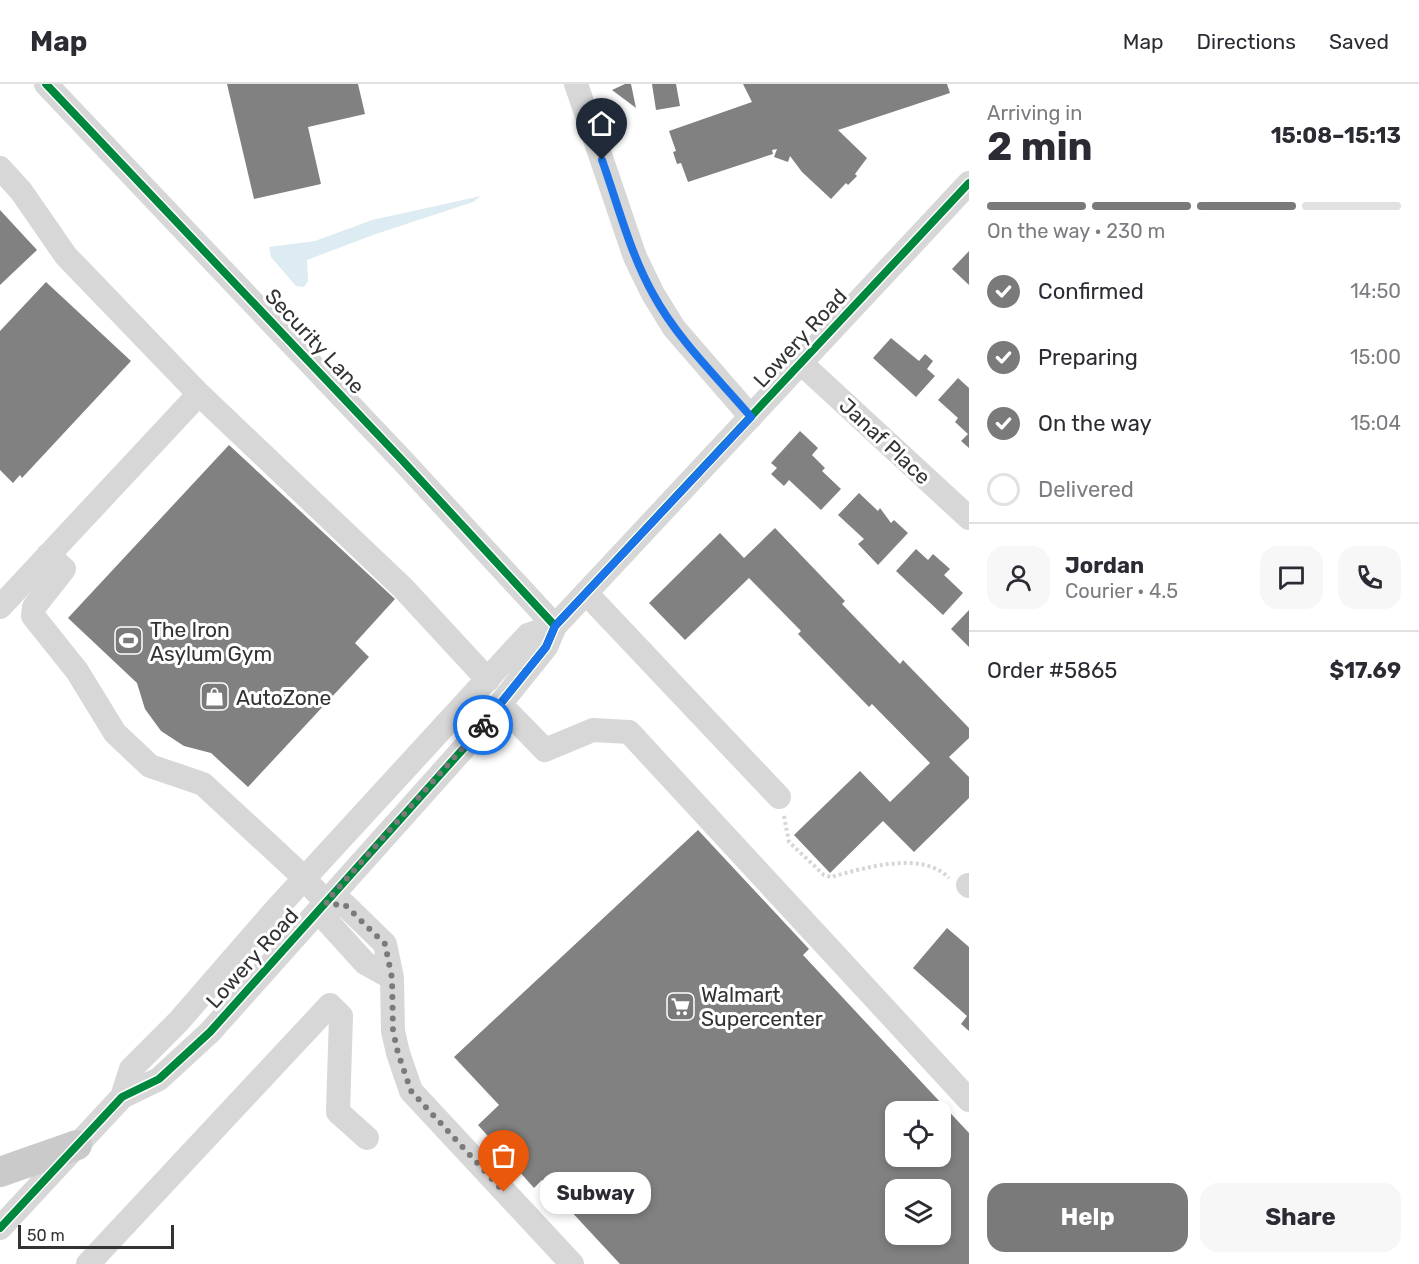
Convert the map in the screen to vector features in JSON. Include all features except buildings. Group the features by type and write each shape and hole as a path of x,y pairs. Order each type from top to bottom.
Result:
{"main road":[{"path":"0,1172 76,1145"}],"street":[{"name":"Security Lane","path":"46,84 402,460 555,626"},
{"path":"576,84 635,257 653,294 675,328 751,417"},
{"path":"0,168 21,191 66,256 199,394 403,588 488,680"},
{"name":"Lowery Road","path":"0,1228 122,1097 159,1079 210,1032 327,903 500,704 546,647 555,626 969,183"},
{"name":"Janaf Place","path":"801,363 969,518"},
{"path":"0,607 199,394"},
{"path":"48,555 64,569 34,607 33,616 77,671 115,733 150,766 202,784 305,879 327,903 344,904 385,944 392,978 393,1031 411,1091 572,1264"},
{"path":"586,593 779,797"},
{"name":"Lowery Road","path":"122,1097 131,1069 178,1022 236,953 528,635 555,626"},
{"path":"500,704 545,750 593,730 629,732 969,1100"},
{"path":"88,1264 330,1005 341,1016 338,1112 367,1138"}],"path":[{"path":"779,797 784,806 786,835 789,842 824,875 831,877 896,863 927,865 944,873 954,884 968,885"}],"shaded area":[{"path":"481,196 473,202 373,235 307,260 308,281 304,287 296,286 271,257 269,247 315,241 372,220"}],"cycle path":[{"path":"46,84 402,460 555,626"},
{"path":"0,1228 122,1097 159,1079 210,1032 472,739 546,647 555,626 969,183"}],"way so far":[{"path":"483,725 326,902 328,905 344,904 385,944 392,978 393,1031 411,1091 504,1192"}],"place":[{"name":"The Iron Asylum Gym","path":"129,641"},
{"name":"AutoZone","path":"215,697"},
{"name":"Walmart Supercenter","path":"680,1006"},
{"name":"Subway","path":"504,1192"}],"route":[{"path":"483,725 546,647 555,626 751,417 675,328 653,294 635,257 602,160"}]}
